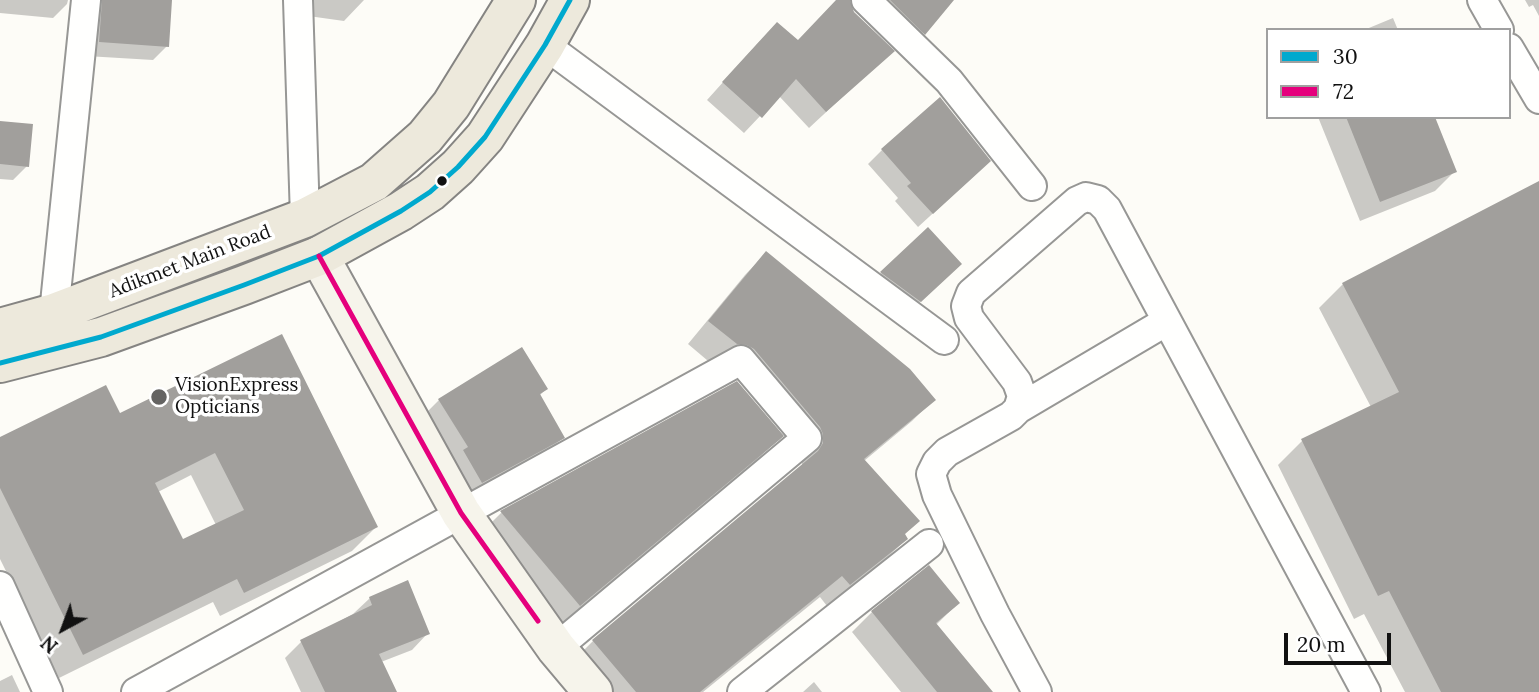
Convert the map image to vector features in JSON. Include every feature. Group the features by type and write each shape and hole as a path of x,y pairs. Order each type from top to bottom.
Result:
{"main road":[{"name":"Adikmet Main Road","path":"0,328 54,313 305,218 374,182 425,137 451,105 516,0"},
{"name":"Adikmet Main Road","path":"0,363 101,337 319,256 401,211 430,192 458,167 485,137 545,45 570,0"}],"street":[{"path":"54,313 86,0"},
{"path":"299,0 305,218"},
{"path":"866,0 948,81 1032,186"},
{"path":"1482,0 1498,28"},
{"path":"545,45 944,340"},
{"path":"1511,51 1539,99"},
{"path":"1018,409 1022,396 1017,382 969,318 966,306 971,293 1077,201 1086,197 1098,200 1107,209 1366,692"},
{"path":"319,256 461,513 556,648 593,692"},
{"path":"1037,692 948,519 931,474 937,462 947,452 1167,321"},
{"path":"136,692 741,360 807,438 556,648"},
{"path":"742,692 929,544"},
{"path":"0,586 48,692"}],"building":[{"path":"102,0 172,0 169,47 99,42"},
{"path":"836,0 850,0 854,12 895,51 826,112 796,79 762,118 722,82 777,22 798,40"},
{"path":"890,0 954,0 925,35"},
{"path":"940,97 991,161 933,214 907,186 911,183 881,149"},
{"path":"1347,119 1436,119 1457,172 1380,202"},
{"path":"0,121 33,124 29,167 0,164"},
{"path":"1539,181 1539,692 1441,692 1389,591 1378,596 1301,439 1399,392 1342,283"},
{"path":"928,227 962,264 921,302 880,272"},
{"path":"766,251 910,369 936,400 864,459 920,521 905,534 908,539 850,585 842,576 700,692 636,692 592,640 818,451 823,443 820,427 754,349 737,344 708,321"},
{"path":"282,334 378,527 244,593 237,579 83,655 0,488 0,437 106,385 120,413","holes":["215,453 244,510 183,539 155,483"]},
{"path":"522,347 548,389 540,394 565,438 482,483 463,450 468,447 438,399"},
{"path":"737,381 784,436 580,606 500,511"},
{"path":"929,565 960,603 936,623 993,692 937,692 871,611"},
{"path":"408,580 430,634 379,654 397,692 325,692 300,640 372,605 369,597"}],"transit line":[{"name":"30","path":"0,363 101,337 244,285 319,256 401,211 430,192 458,167 485,137 545,45 570,0"},
{"name":"72","path":"319,256 461,513 538,621"}],"place":[{"name":"VisionExpress Opticians","path":"159,397"}]}
